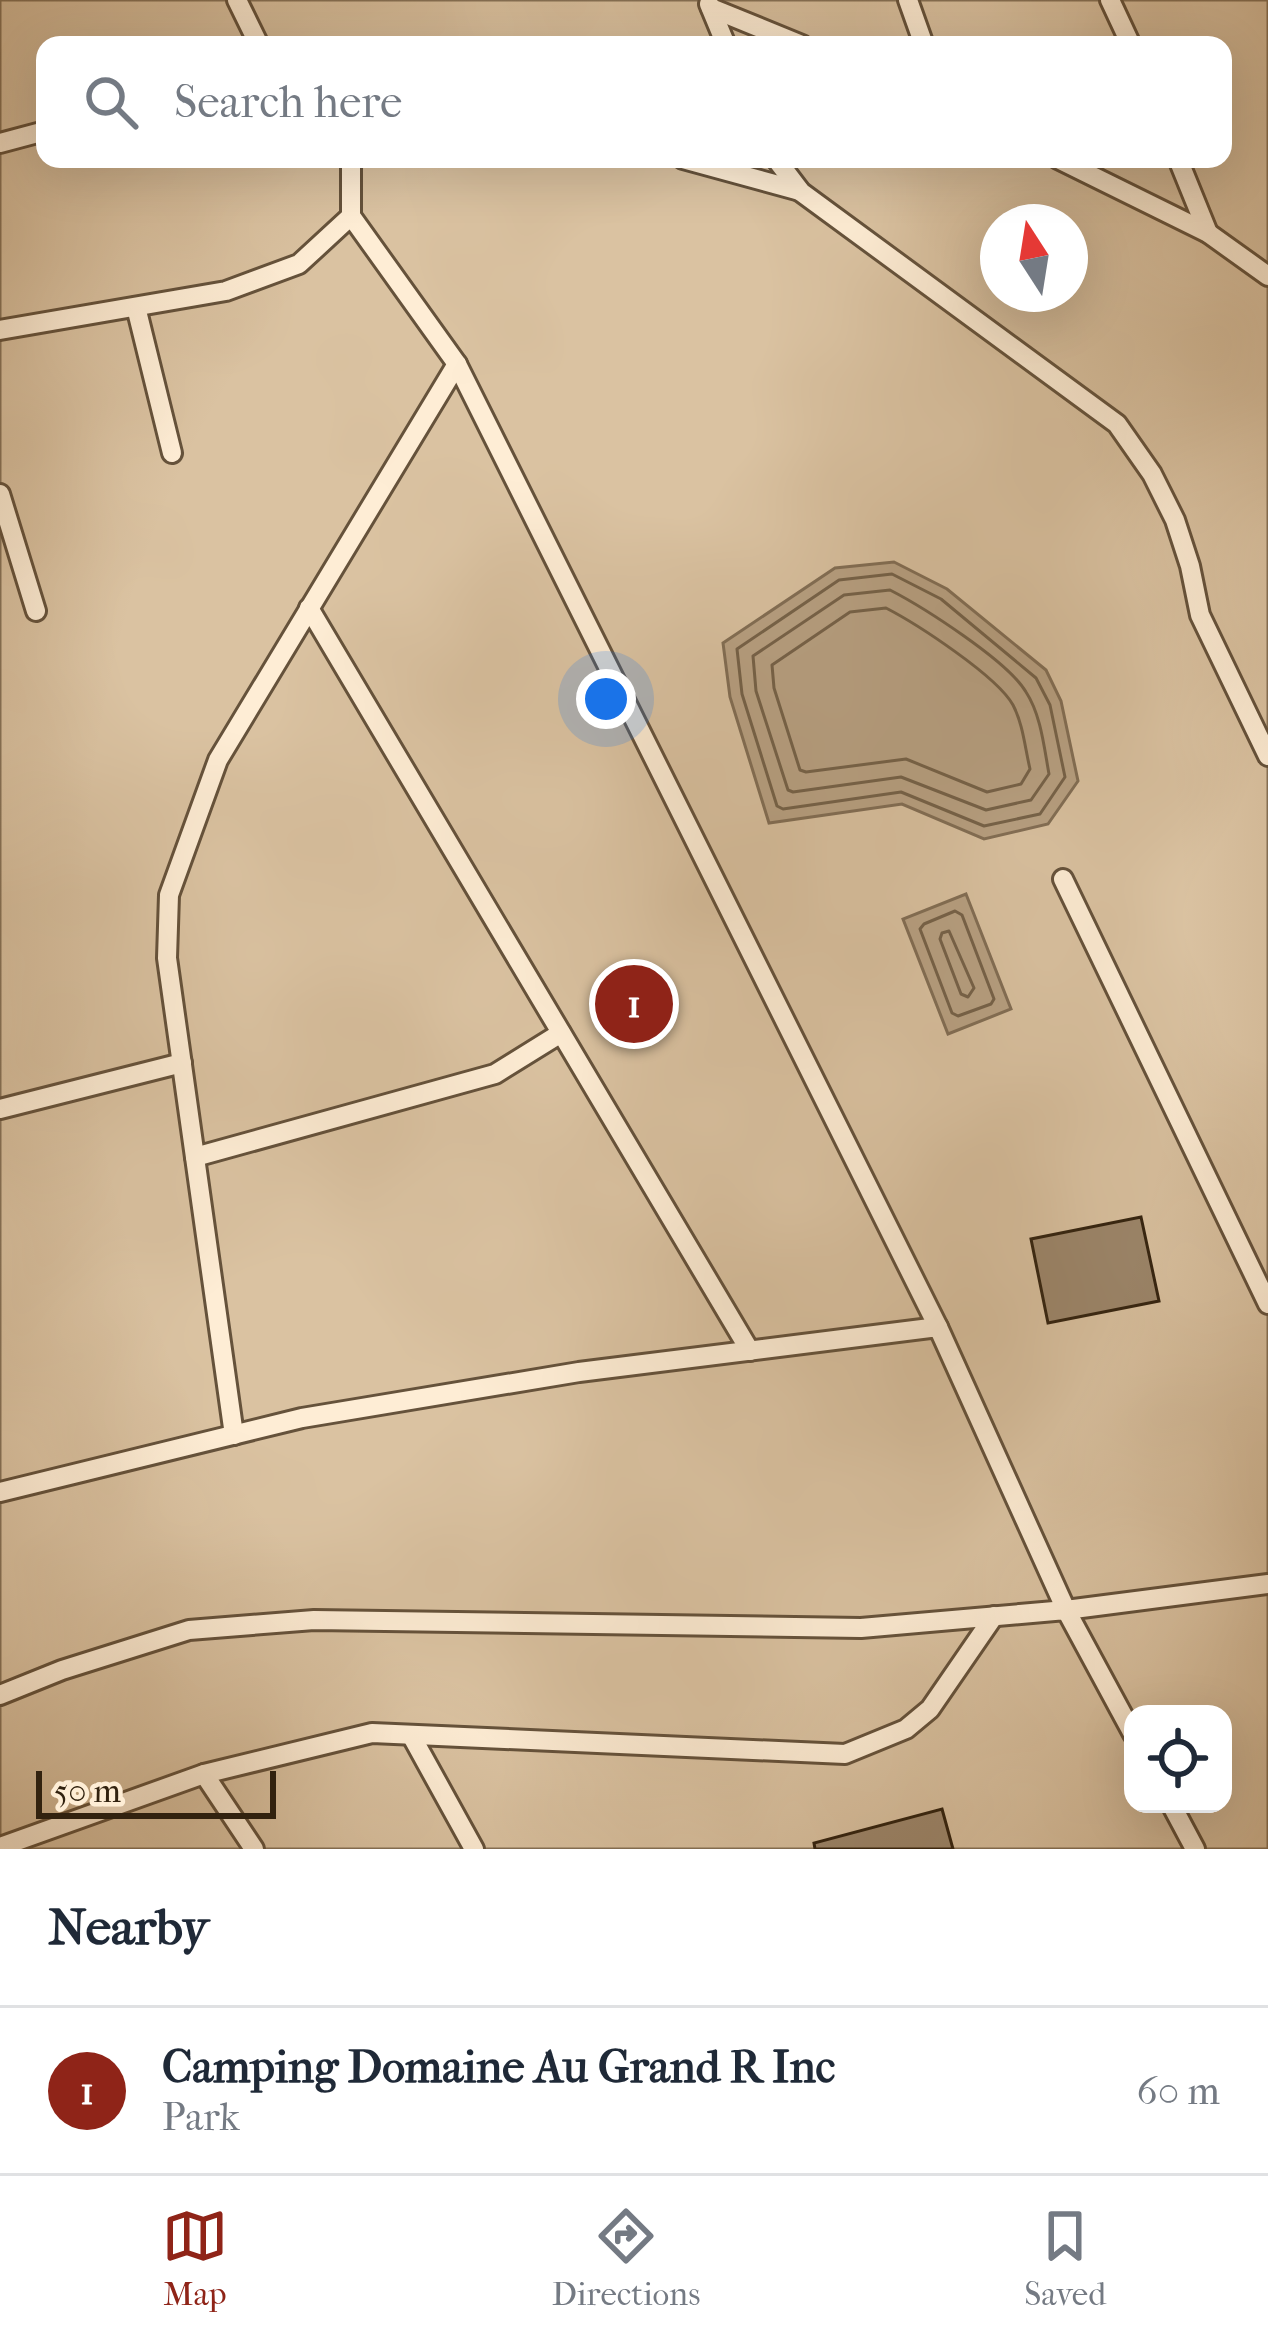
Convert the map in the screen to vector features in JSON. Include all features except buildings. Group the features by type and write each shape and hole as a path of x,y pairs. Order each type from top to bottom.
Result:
{"lane":[{"path":"237,0 255,36"},
{"path":"908,0 921,36"},
{"path":"1110,0 1127,36"},
{"path":"709,4 722,36"},
{"path":"709,4 782,36"},
{"path":"0,143 36,133"},
{"path":"351,168 351,216 457,364 938,1327 1066,1610 1124,1717"},
{"path":"716,168 801,191"},
{"path":"783,168 801,191 1117,424 1151,474 1174,520 1200,614 1268,756"},
{"path":"1076,168 1208,233 1268,276"},
{"path":"1182,168 1208,233"},
{"path":"0,330 226,291 299,264 351,216"},
{"path":"136,307 172,453"},
{"path":"234,1435 167,958 169,895 218,760 457,364"},
{"path":"0,494 36,611"},
{"path":"309,608 750,1351"},
{"path":"1063,879 1268,1304"},
{"path":"195,1157 495,1074 561,1033"},
{"path":"0,1108 182,1063"},
{"path":"0,1492 302,1418 579,1372 938,1327"},
{"path":"0,1695 189,1630 293,1622 861,1628 1066,1610 1268,1584"},
{"path":"0,1847 204,1774 372,1733 845,1754 906,1729 930,1709 994,1616"},
{"path":"412,1736 473,1849"},
{"path":"204,1774 254,1849"},
{"path":"1176,1813 1195,1849"}],"shaded area":[{"path":"0,0 1268,0 1268,1849 0,1849"}],"water":[{"path":"894,562 947,589 1046,670 1061,701 1078,781 1048,824 984,839 902,804 769,823 730,697 723,643 835,568"},
{"path":"966,894 1011,1009 948,1034 903,919"}],"place":[{"name":"Camping Domaine Au Grand R Inc","path":"634,1004"}]}
